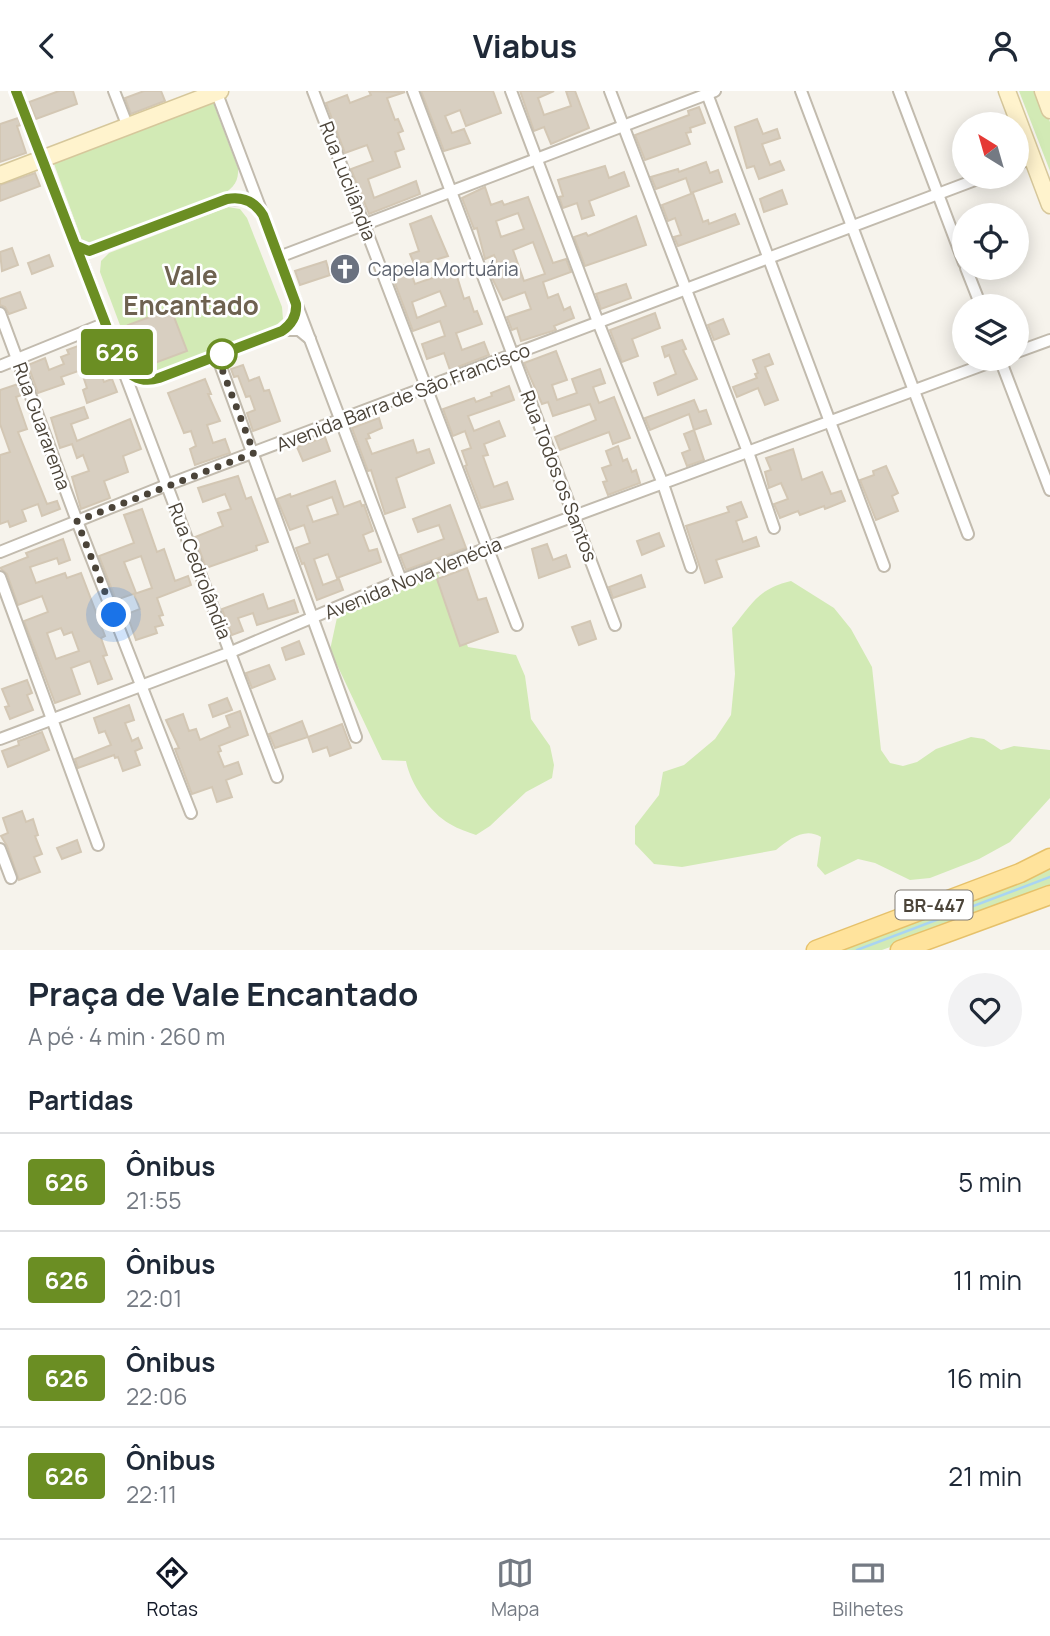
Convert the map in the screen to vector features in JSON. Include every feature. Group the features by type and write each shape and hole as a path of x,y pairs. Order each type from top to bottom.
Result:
{"main road":[{"path":"0,175 218,91"},
{"path":"1006,91 1011,112"},
{"path":"1043,91 1050,110"},
{"path":"1029,169 1050,205"},
{"name":"BR-447","path":"816,950 1020,873 1050,858"},
{"name":"BR-447","path":"900,950 1050,895"}],"street":[{"name":"Rua Cedrolândia","path":"16,91 277,777"},
{"path":"114,91 128,127"},
{"path":"218,91 401,580"},
{"name":"Rua Lucilândia","path":"313,91 517,625"},
{"name":"Rua Todos os Santos","path":"413,91 615,625"},
{"path":"511,91 598,322 663,484 691,567"},
{"path":"610,91 748,452 774,528"},
{"path":"801,91 968,534"},
{"path":"899,91 952,231"},
{"path":"279,257 537,157 624,127 709,92 767,258 884,566"},
{"path":"221,201 239,189 244,165"},
{"name":"Avenida Barra de São Francisco","path":"0,552 167,485 952,189"},
{"path":"75,242 85,251 103,246 233,198 246,200 256,206 263,215"},
{"path":"89,277 90,258 103,246"},
{"path":"276,334 291,323 296,304"},
{"name":"Rua Guararema","path":"0,313 77,521 191,813"},
{"path":"0,366 106,323"},
{"path":"121,364 134,377 153,380 290,329 299,330 312,342"},
{"path":"1029,348 1050,340"},
{"path":"217,356 356,737"},
{"name":"Avenida Nova Venécia","path":"0,739 231,652 401,580 967,371"},
{"path":"1005,371 1050,490"},
{"path":"0,577 98,845"},
{"path":"0,849 11,878"}],"green space":[{"path":"1019,91 1038,91 1050,122 1050,171 1029,112"},
{"path":"213,102 238,168 237,180 233,186 223,194 86,245 83,243 54,164"},
{"path":"228,207 240,209 247,218 282,307 283,319 274,327 152,374 142,373 135,365 100,272 101,261 109,253"},
{"path":"437,572 468,647 516,655 525,676 531,719 550,746 554,765 552,778 526,792 490,826 476,835 453,826 435,813 416,788 406,761 382,760 330,650 338,613 381,601"},
{"path":"791,581 834,608 851,629 872,667 881,750 890,763 903,766 917,762 936,749 971,737 984,739 1001,750 1014,746 1050,750 1050,798 1010,842 979,859 930,878 910,880 875,863 858,859 825,875 817,866 821,837 809,833 792,838 776,850 682,867 654,864 635,844 635,826 659,795 663,772 684,765 715,739 731,715 735,674 732,628 763,593"},
{"path":"1050,866 1050,888 882,950 835,950"}],"building":[{"path":"59,91 73,91 77,104 36,119 29,102"},
{"path":"144,91 161,91 165,101 131,114 125,98"},
{"path":"369,91 405,92 387,98 395,120 398,119 403,131 398,133 404,149 395,152 400,167 368,179 374,198 416,181 420,194 369,214 351,169 373,161 367,145 345,153 326,103 347,95 350,103 371,95"},
{"path":"421,91 493,91 501,113 466,126 460,110 445,116 452,133 464,129 470,143 444,151"},
{"path":"520,91 554,91 538,98 544,115 571,106 566,91 575,91 589,128 551,144 544,127 534,131"},
{"path":"699,107 705,123 690,128 691,132 686,133 690,144 645,160 635,135 689,115 688,111"},
{"path":"18,118 21,125 17,126 26,153 0,162 0,124"},
{"path":"757,119 763,134 777,129 780,138 762,144 770,165 780,161 784,170 759,179 754,166 747,168 735,127"},
{"path":"706,162 710,173 718,170 722,182 691,193 686,178 656,189 651,177 678,169 679,172"},
{"path":"605,166 609,178 624,172 629,186 589,201 594,215 582,219 577,203 563,208 559,197 563,196 558,180"},
{"path":"35,173 40,186 0,201 0,185"},
{"path":"485,187 491,205 502,201 504,205 528,197 553,263 566,259 571,272 543,282 548,298 558,294 564,310 570,307 574,318 554,326 556,330 521,341 517,328 512,330 507,317 531,309 525,292 503,300 490,274 500,270 494,255 485,259 477,228 474,229 462,198","holes":["518,213 524,229 501,237 496,221","533,242 545,274 524,281 513,250"]},
{"path":"782,190 787,204 764,212 760,199"},
{"path":"693,193 703,222 708,220 709,224 735,214 739,224 678,246 674,237 681,235 675,218 668,221 662,205"},
{"path":"431,216 448,256 415,266 410,254 419,251 410,224"},
{"path":"636,216 646,245 585,266 574,237 586,233 588,236"},
{"path":"12,248 18,265 2,271 0,252"},
{"path":"49,255 53,266 32,274 28,263"},
{"path":"326,261 330,275 300,285 295,271"},
{"path":"408,264 415,284 455,270 464,299 469,297 482,324 456,333 462,350 484,342 489,355 450,370 444,353 427,359 422,344 445,336 440,321 413,331 390,270","holes":["440,291 446,306 417,318 412,302"]},
{"path":"626,284 631,298 601,309 596,294"},
{"path":"20,292 26,308 9,314 5,307 0,305 0,299"},
{"path":"171,309 187,351 144,367 128,325"},
{"path":"655,313 660,328 632,339 638,356 622,362 610,330"},
{"path":"723,319 729,334 714,340 708,325"},
{"path":"682,340 686,349 683,350 697,379 658,395 654,383 676,374 669,355 665,357 662,347"},
{"path":"89,342 104,382 112,379 117,392 87,403 83,390 87,388 81,370 61,377 64,384 38,393 28,365 45,358 49,370 64,364 61,357 69,354 67,350"},
{"path":"556,351 567,380 552,385 557,400 577,393 572,379 600,369 605,383 593,387 599,403 614,397 630,438 613,444 609,432 560,450 555,437 596,420 590,404 553,416 548,402 542,404 524,363"},
{"path":"769,354 773,364 765,367 778,400 765,405 758,388 737,397 733,387 757,378 753,360"},
{"path":"243,365 249,381 259,377 264,391 269,390 280,421 253,431 247,413 255,410 250,396 246,397 238,376 234,377 231,369"},
{"path":"205,379 211,394 208,394 220,421 207,425 213,443 225,439 230,453 195,465 190,449 196,446 191,431 184,433 168,393"},
{"path":"18,384 22,395 16,397 27,429 18,432 47,504 57,501 60,509 42,516 38,504 22,510 26,521 10,527 8,521 0,524 0,455 10,452 0,424 0,390"},
{"path":"509,386 514,400 468,416 474,431 499,421 505,436 484,444 488,455 483,456 494,487 507,482 513,499 481,508 465,466 467,465 462,451 471,448 465,431 453,436 443,409 474,398 476,402"},
{"path":"694,400 699,412 706,410 711,424 694,430 689,414 650,430 645,418"},
{"path":"84,407 88,418 71,424 77,441 130,419 141,449 123,456 128,472 104,481 110,498 81,509 72,477 89,471 83,455 77,458 72,444 60,448 51,418"},
{"path":"379,418 382,428 368,434 370,438 366,439 372,454 413,440 417,453 429,449 434,463 396,478 405,507 385,514 371,470 368,471 352,428"},
{"path":"694,430 704,460 687,466 682,453 690,450 684,434"},
{"path":"325,437 330,451 303,461 297,447"},
{"path":"618,446 623,461 627,459 632,472 636,470 640,483 608,495 602,468 611,465 606,451"},
{"path":"793,449 802,480 822,472 831,494 841,491 845,501 825,509 824,506 800,515 798,511 780,518 774,504 788,499 781,483 769,488 765,472 771,470 766,458"},
{"path":"886,466 898,493 892,496 898,511 876,520 860,480 874,475 873,471"},
{"path":"238,476 246,499 251,497 268,542 256,546 257,550 206,568 195,537 223,526 218,513 231,509 225,494 203,502 198,488"},
{"path":"335,481 344,507 360,501 362,506 364,505 373,531 363,535 369,551 377,549 381,562 337,578 328,554 314,559 323,585 339,579 343,590 317,600 296,548 310,543 304,525 290,530 277,499 290,494 291,497","holes":["332,497 338,514 313,522 307,506"]},
{"path":"741,502 747,517 736,521 743,542 756,537 759,546 716,560 722,577 705,583 686,526 729,512 727,507"},
{"path":"450,505 466,548 406,570 400,555 444,539 439,525 418,532 413,519"},
{"path":"142,509 157,552 164,549 175,581 188,576 191,585 157,598 163,615 159,616 163,625 155,627 157,633 136,640 127,614 140,609 134,594 152,588 141,556 124,562 136,593 116,600 99,556 134,543 124,515"},
{"path":"659,533 664,546 642,555 637,541"},
{"path":"63,539 70,560 59,564 57,558 30,567 36,583 65,573 67,578 81,573 105,636 101,638 107,655 103,656 112,679 98,684 90,661 71,668 80,694 55,703 24,621 48,612 42,596 18,605 7,574 0,568 28,557 26,553","holes":["61,628 64,635 72,632 79,651 56,659 47,633"]},
{"path":"547,544 553,560 566,555 570,567 539,578 532,549"},
{"path":"467,568 478,600 486,598 498,632 460,646 437,579"},
{"path":"641,575 645,587 613,598 609,587"},
{"path":"263,594 268,609 294,600 298,612 257,625 253,613 238,618 243,631 232,635 222,609"},
{"path":"590,621 596,639 579,645 572,627"},
{"path":"299,641 304,654 286,660 282,648"},
{"path":"269,665 275,679 252,688 246,673"},
{"path":"27,680 32,693 27,695 33,710 10,719 5,707 9,706 2,689"},
{"path":"227,698 232,710 213,717 209,705"},
{"path":"129,705 134,720 125,723 132,741 138,738 142,748 135,751 140,765 123,771 118,757 115,758 114,755 78,768 75,759 111,745 105,731 99,733 94,718"},
{"path":"240,711 248,735 219,746 221,751 218,752 224,767 238,762 242,774 226,780 232,797 217,802 212,787 192,794 175,749 179,748 166,720 183,714 189,731 196,729 200,740 230,727 226,716"},
{"path":"302,721 308,737 275,748 269,734"},
{"path":"342,724 351,748 330,756 327,747 313,752 308,737"},
{"path":"42,732 49,750 8,767 2,751 19,745 18,741"},
{"path":"22,811 26,822 33,819 38,835 35,836 42,854 34,857 40,872 19,880 1,836 8,833 3,818"},
{"path":"77,840 81,852 62,859 57,848"}],"waterway":[{"path":"857,950 1050,877"}],"bus line":[{"name":"626","path":"16,91 121,364 129,374 147,380 159,378 282,331 291,323 295,314 296,304 263,215 251,202 240,198 227,199 89,251 77,246"}],"place":[{"name":"Capela Mortuária","path":"345,269"}],"district":[{"name":"Vale Encantado","path":"191,290"}],"route":[{"path":"114,615 77,521 254,453 217,356 222,354"}]}
